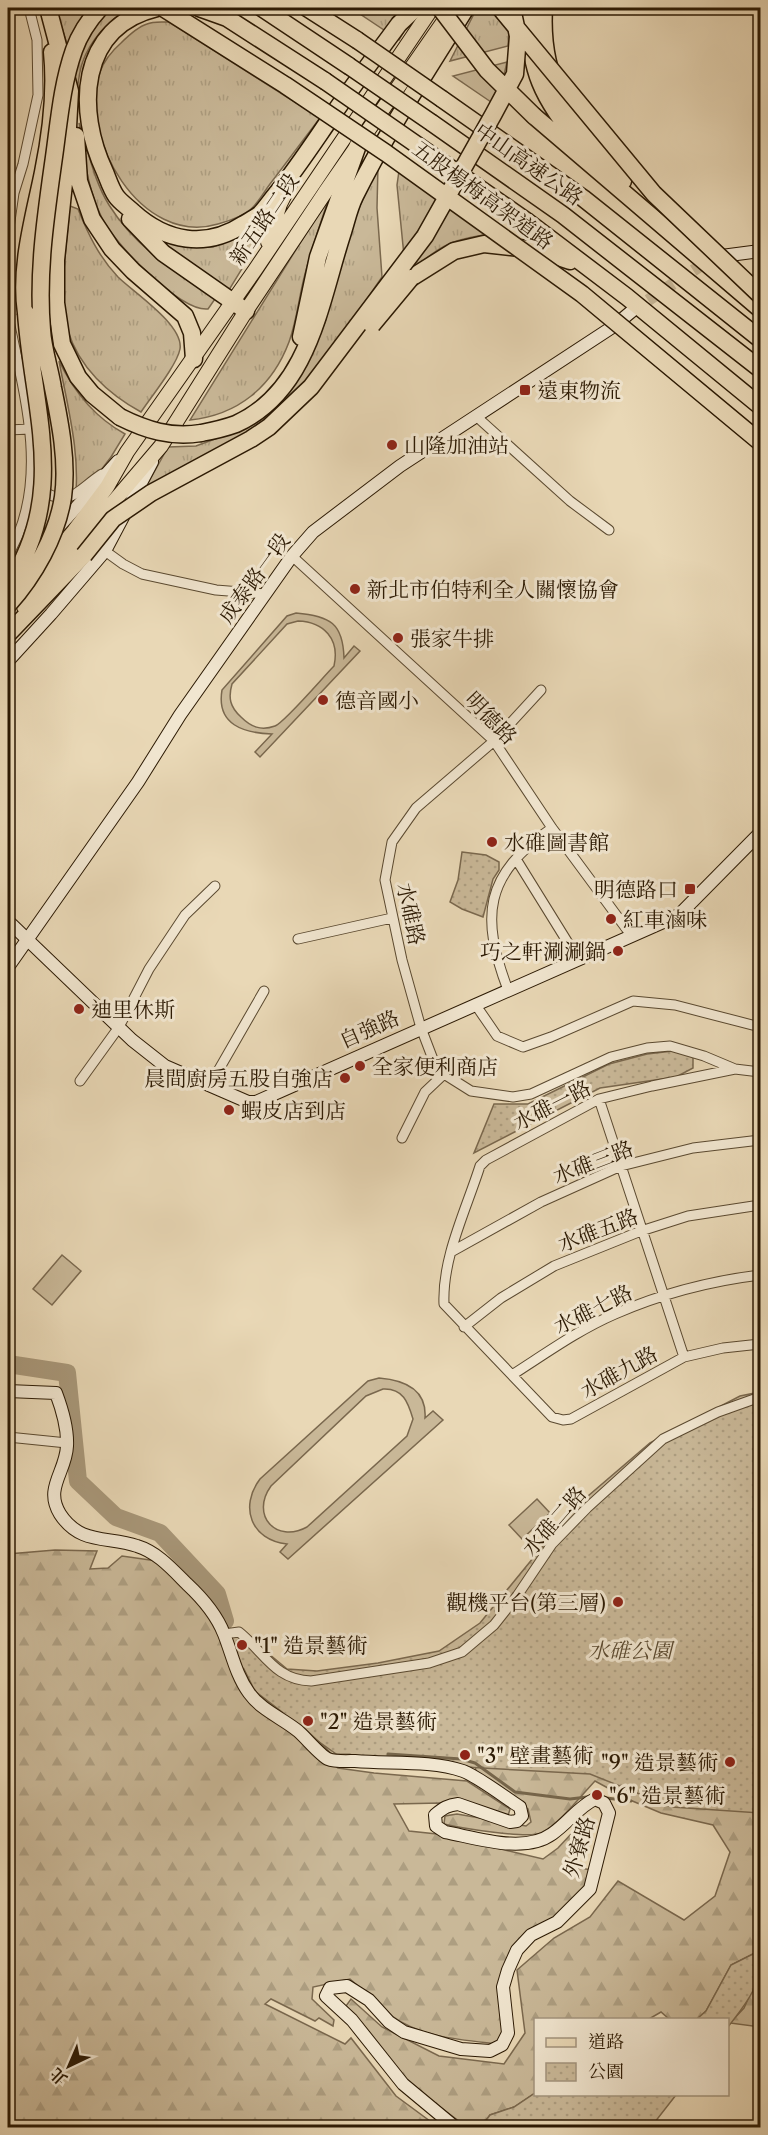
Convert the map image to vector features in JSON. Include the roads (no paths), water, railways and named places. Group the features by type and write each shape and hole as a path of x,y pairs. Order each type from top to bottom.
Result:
{"highway":[{"path":"8,586 18,571 36,528 43,489 43,433 29,354 24,302 26,261 47,151 54,75 52,50 42,8"},
{"path":"48,8 70,91 79,181 92,219 112,249 133,271 185,316 192,333 194,359"},
{"path":"8,606 31,576 46,547 56,524 63,496 61,436 42,332 40,270 67,72 75,47 88,21 100,8"},
{"path":"157,8 136,14 113,33 93,62 88,83 89,125 99,159 116,197 133,224 163,253 240,306"},
{"name":"五股楊梅高架道路","path":"163,8 285,85 376,147 582,294 760,442"},
{"path":"199,8 227,18 325,81 528,222 760,406"},
{"name":"中山高速公路","path":"262,8 563,215 760,369"},
{"name":"中山高速公路","path":"308,8 583,198 760,339"},
{"path":"319,8 357,40"},
{"path":"116,197 144,222 182,239 207,240 231,233 259,215 300,163 399,24 416,8"},
{"path":"440,8 487,70 534,116 760,309"},
{"path":"70,91 66,164 56,260 56,303 62,344 78,377 92,394 120,417 142,428 185,436 201,433 235,424 266,405 300,362 313,331 353,200 380,147 466,8"},
{"path":"500,8 654,194 760,296"},
{"path":"84,555 113,519 151,493 251,439 269,427 311,387 425,236 494,115 515,74 518,36 512,8"},
{"path":"530,8 529,29 533,59 543,93 560,120 582,146 675,236"},
{"path":"544,8 546,55 554,86 568,113 626,185 675,236"},
{"path":"248,417 290,364 300,342 318,257 358,145"},
{"path":"8,634 116,523 143,504 277,430 336,372 411,278 454,251 484,244 537,250 564,258 598,276 629,304"}],"main road":[{"name":"新五路二段","path":"8,623 161,446 240,306 263,256 432,8"},
{"name":"新五路二段","path":"8,606 74,531 107,487 127,452 194,359 240,306 358,145 453,8"},
{"path":"263,256 280,204 300,163"}],"street":[{"path":"8,234 11,191 23,164 38,95 37,40 29,8"},
{"path":"712,258 760,251"},
{"name":"成泰路一段","path":"8,967 138,782 180,715 291,556 313,532 400,466 614,326 629,304"},
{"path":"8,316 30,429 31,478 26,510 18,536 8,556"},
{"path":"614,326 760,452"},
{"path":"477,417 570,501 609,530"},
{"path":"8,430 30,429"},
{"name":"新五路二段","path":"8,661 105,551 161,446"},
{"name":"新五路二段","path":"8,580 69,518 127,452"},
{"path":"31,478 37,487 49,495 63,499 77,494 111,468"},
{"path":"105,551 142,574 216,590 265,594"},
{"name":"明德路","path":"291,556 494,741 552,828 631,935"},
{"name":"水碓路","path":"421,1028 392,918 385,879 392,842 416,808 494,741 541,690"},
{"path":"508,990 495,946 491,908 496,890 516,859 531,843 552,828"},
{"name":"自強路","path":"8,921 132,1040 165,1066 248,1102 256,1102 679,915 760,832"},
{"path":"516,859 578,959"},
{"path":"80,1081 119,1027 149,969 185,915 215,886"},
{"path":"298,939 392,918"},
{"path":"210,1085 264,991"},
{"path":"475,1004 496,1036 523,1047 633,1001 675,1005 760,1027"},
{"name":"水碓一路","path":"421,1028 434,1062 444,1074 471,1091 513,1097 531,1094 611,1058 647,1048 670,1046 704,1056 735,1069 760,1072"},
{"name":"水碓一路","path":"464,1327 444,1304 443,1292 451,1252 480,1167 486,1160 599,1099 735,1069"},
{"path":"402,1138 425,1092 444,1074"},
{"path":"599,1099 684,1357"},
{"name":"水碓三路","path":"451,1252 541,1202 621,1166 693,1148 760,1140"},
{"name":"水碓五路","path":"464,1327 501,1298 554,1266 641,1231 688,1216 760,1205"},
{"name":"水碓七路","path":"512,1375 567,1340 614,1314 696,1286 760,1275"},
{"path":"464,1327 512,1375"},
{"name":"水碓九路","path":"512,1375 552,1417 563,1420 571,1419 684,1357 723,1348 760,1344"},
{"path":"8,1391 56,1393 63,1413 68,1443 66,1458 55,1482 54,1495 59,1512 68,1525 83,1534 101,1540 137,1546 157,1555 197,1593 224,1634"},
{"name":"水碓二路","path":"224,1634 239,1632 256,1646 282,1674 302,1681 399,1668 449,1658 462,1652 494,1625 517,1596 552,1544 587,1508 663,1439 718,1412 760,1397"},
{"path":"8,1437 68,1443"},
{"name":"外寮路","path":"224,1634 232,1659 248,1691 263,1707 289,1724 328,1760 438,1766 465,1771 520,1807 522,1816 517,1821 510,1822 458,1804 450,1804 435,1815 436,1826 445,1832 517,1844 533,1844 555,1833 585,1804 595,1799 604,1803 609,1813 590,1889 557,1922 531,1935 517,1950 503,1987 508,2033 502,2044 490,2051 461,2049 404,2032 389,2022 369,2000 347,1986 330,1988 326,1996 352,2020 403,2084 456,2127"}],"waterway":[{"path":"8,1364 67,1373 78,1481 116,1517 160,1533 217,1594 225,1621"},
{"path":"243,1669 251,1685"},
{"path":"256,1693 282,1713"},
{"path":"302,1727 332,1755 350,1755"},
{"path":"388,1754 461,1759 475,1763 515,1792 570,1799 587,1797"},
{"path":"606,1798 631,1801"}],"tunnel":[{"path":"633,310 711,259"}],"place":[{"name":"遠東物流","path":"525,390"},
{"name":"山隆加油站","path":"392,445"},
{"name":"新北市伯特利全人關懷協會","path":"355,589"},
{"name":"張家牛排","path":"398,638"},
{"name":"德音國小","path":"323,700"},
{"name":"水碓圖書館","path":"492,842"},
{"name":"明德路口","path":"690,889"},
{"name":"紅車滷味","path":"611,919"},
{"name":"巧之軒涮涮鍋","path":"618,951"},
{"name":"迪里休斯","path":"79,1009"},
{"name":"全家便利商店","path":"360,1066"},
{"name":"晨間廚房五股自強店","path":"345,1078"},
{"name":"蝦皮店到店","path":"229,1110"},
{"name":"觀機平台(第三層)","path":"618,1602"},
{"name":"\"1\" 造景藝術","path":"242,1645"},
{"name":"\"2\" 造景藝術","path":"308,1721"},
{"name":"\"3\" 壁畫藝術","path":"465,1755"},
{"name":"\"9\" 造景藝術","path":"730,1762"},
{"name":"\"6\" 造景藝術","path":"597,1795"}],"park label":[{"name":"水碓公園","path":"630,1650"}]}
